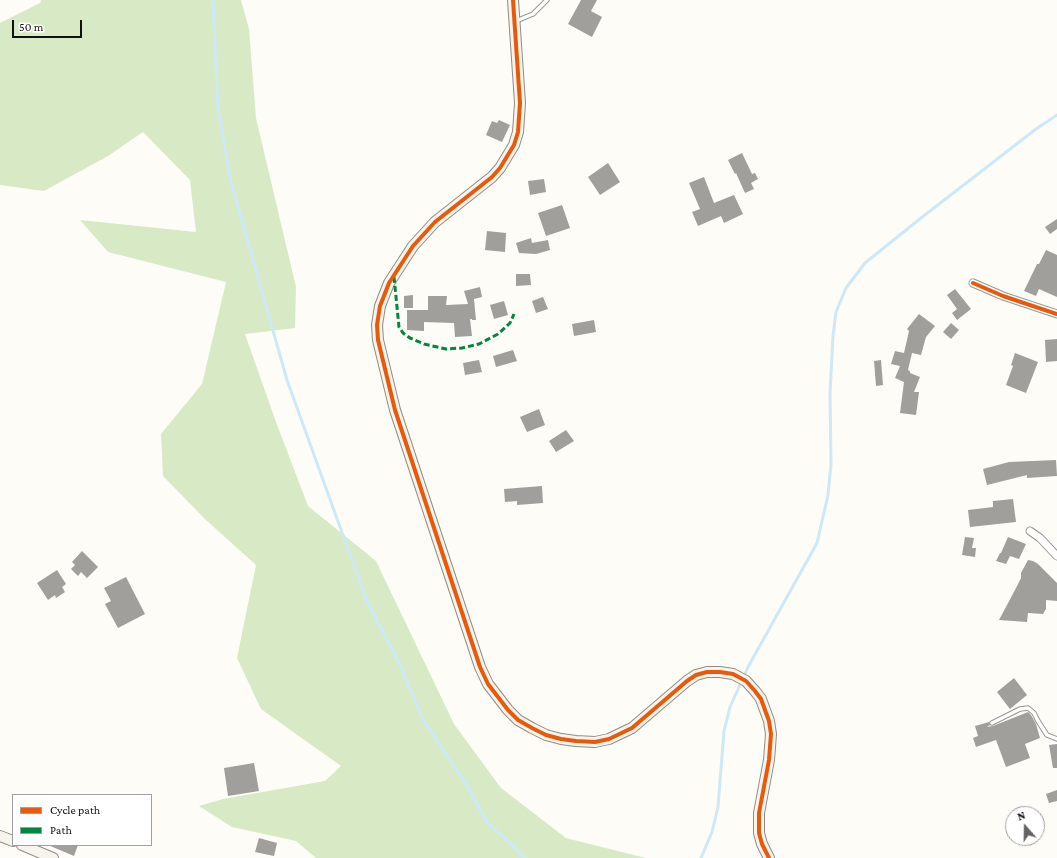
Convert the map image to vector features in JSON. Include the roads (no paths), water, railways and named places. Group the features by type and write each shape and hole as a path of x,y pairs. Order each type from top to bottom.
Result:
{"street":[{"path":"513,0 520,103 518,132 514,145 500,168 492,177 435,222 413,246 389,283 380,306 377,320 378,340 395,410 480,667 488,684 508,710 518,720 546,735 576,741 595,742 609,739 632,728 696,675 707,672 720,672 733,674 746,681 761,699 769,721 771,734 769,760 760,812 759,833 762,844 769,858"},
{"path":"973,283 1003,296 1057,314"},
{"path":"1030,531 1040,538 1057,556"},
{"path":"0,836 12,842"},
{"path":"24,846 53,858"}],"lane":[{"path":"515,21 533,14 547,0"},
{"path":"992,724 1020,710 1028,708 1034,712 1047,735 1057,739"}],"waterway":[{"path":"213,0 218,110 231,182 287,380 366,599 400,665 423,720 468,787 486,821 526,858"},
{"path":"701,858 712,832 718,807 724,731 730,707 748,667 817,543 828,495 831,464 830,394 833,336 836,312 846,288 865,263 1036,129 1057,115"}]}
